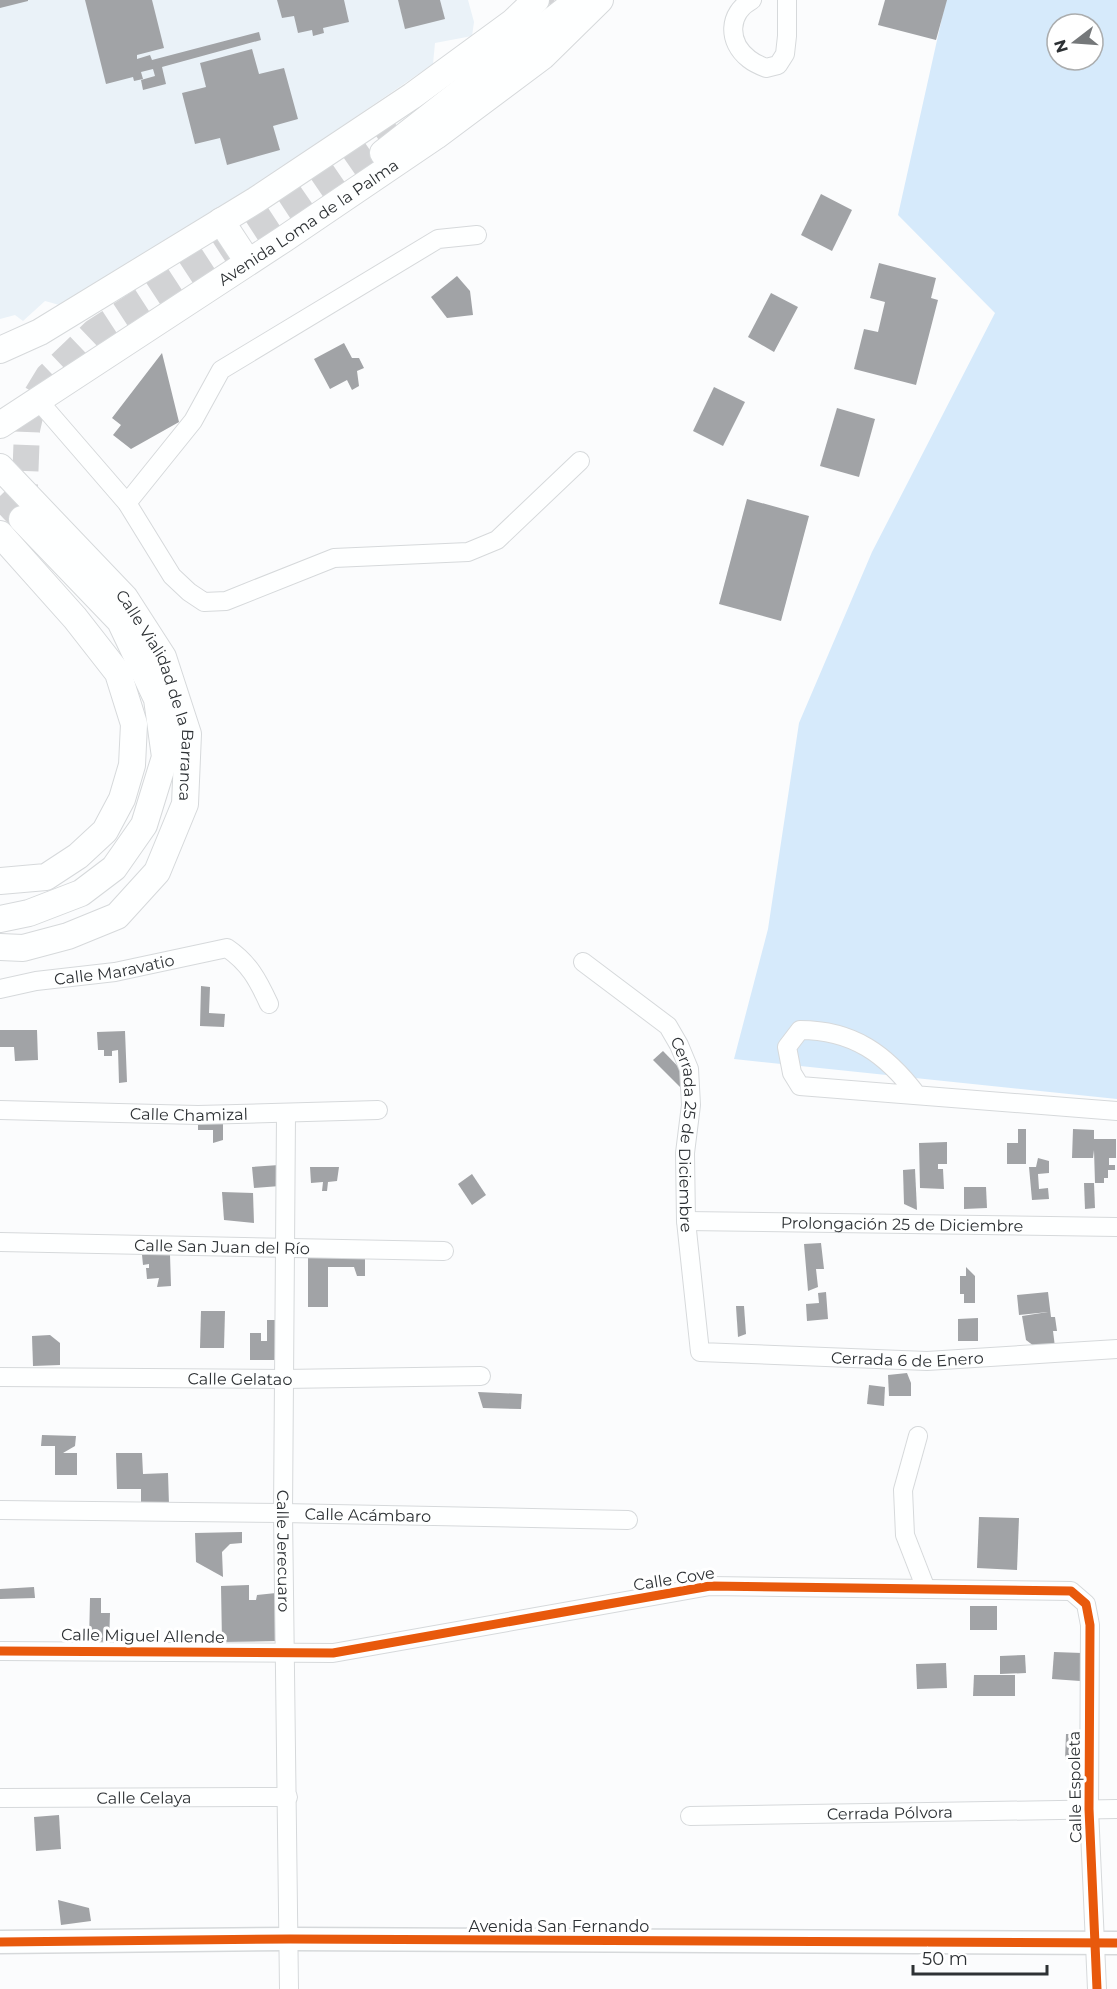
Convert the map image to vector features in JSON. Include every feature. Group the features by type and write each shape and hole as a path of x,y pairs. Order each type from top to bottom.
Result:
{"main road":[{"path":"0,351 40,332 221,221 412,96 513,22 536,0"},
{"path":"382,154 578,0"},
{"name":"Avenida Loma de la Palma","path":"0,424 248,262 436,135 543,56 600,0"},
{"path":"221,221 248,262"},
{"path":"0,919 29,913 81,893 114,868 144,825 165,757 157,699 120,621 31,514 11,473"},
{"name":"Calle Vialidad de la Barranca","path":"0,947 23,948 68,936 117,916 158,872 185,804 188,734 163,657 125,598 31,514"},
{"path":"0,534 75,618 118,673 134,724 132,765 122,799 105,831 78,856 46,877 0,880"},
{"path":"0,896 44,890 79,875 107,851 126,825 140,790 149,748 147,711 133,674 112,637 39,551"}],"street":[{"path":"752,0 740,6 733,20 735,41 748,59 766,68 778,65 785,54 787,0"},
{"path":"127,503 193,421 221,370 438,238 477,235"},
{"path":"37,399 127,503 172,576 204,602 226,600 334,558 468,552 497,540 580,461"},
{"name":"Calle Maravatio","path":"0,988 36,981 115,972 227,948 241,958 256,976 268,1004"},
{"name":"Cerrada 25 de Diciembre","path":"583,962 668,1026 680,1045 689,1069 691,1105 686,1153 686,1221 700,1353"},
{"path":"917,1095 896,1068 867,1047 827,1030 800,1030 788,1047 792,1073 800,1086 917,1095 1117,1110"},
{"name":"Calle Chamizal","path":"0,1110 285,1114 378,1110"},
{"name":"Calle Jerecuaro","path":"285,1114 283,1512 289,1989"},
{"name":"Prolongación 25 de Diciembre","path":"686,1221 1117,1227"},
{"name":"Calle San Juan del Río","path":"0,1242 444,1251"},
{"name":"Cerrada 6 de Enero","path":"700,1353 927,1362 1117,1349"},
{"name":"Calle Gelatao","path":"0,1377 283,1379 481,1376"},
{"path":"918,1436 903,1490 905,1535 926,1589"},
{"name":"Calle Acámbaro","path":"0,1510 283,1512 628,1520"},
{"name":"Calle Cove","path":"286,1652 333,1653 710,1586 1071,1591"},
{"name":"Calle Espoleta","path":"1071,1591 1086,1604 1090,1625 1089,1809 1107,1943 1097,1989"},
{"name":"Calle Miguel Allende","path":"0,1651 286,1652"},
{"name":"Calle Celaya","path":"0,1798 288,1797"},
{"name":"Cerrada Pólvora","path":"690,1816 1117,1809"},
{"name":"Avenida San Fernando","path":"0,1942 290,1939 1107,1943"}],"shaded area":[{"path":"0,0 468,0 474,22 472,36 435,43 433,64 266,178 63,306 45,301 23,321 15,315 0,319"},
{"path":"946,0 1117,0 1117,1099 734,1059 768,929 799,723 872,552 995,313 898,215"}],"building":[{"path":"0,0 28,0 28,1 0,8"},
{"path":"85,0 152,0 164,48 137,55 137,59 150,55 152,60 259,32 261,40 162,67 166,84 143,90 141,80 155,76 153,69 141,72 143,79 134,81 133,77 106,84"},
{"path":"277,0 344,0 349,22 323,28 324,33 313,36 312,30 298,33 294,16 282,18"},
{"path":"398,0 440,0 445,19 405,29"},
{"path":"885,0 947,0 936,40 878,25"},
{"path":"252,49 259,74 284,68 298,119 273,126 280,150 227,165 220,138 195,144 182,93 206,87 200,63"},
{"path":"821,194 852,210 832,251 801,235"},
{"path":"879,263 936,278 931,298 938,300 916,385 854,369 864,329 878,332 885,302 870,298"},
{"path":"457,276 470,291 473,315 447,318 431,297"},
{"path":"771,293 798,307 774,352 748,337"},
{"path":"344,343 352,358 359,358 364,368 357,371 359,386 352,390 347,380 330,389 314,359"},
{"path":"162,353 179,422 131,449 113,435 121,425 112,418"},
{"path":"714,387 745,402 723,446 693,431"},
{"path":"837,408 875,419 859,477 820,466"},
{"path":"747,499 809,516 781,621 719,604"},
{"path":"201,986 210,987 209,1013 225,1014 224,1027 200,1026"},
{"path":"0,1030 37,1030 38,1060 15,1061 14,1047 0,1047"},
{"path":"125,1031 127,1082 119,1083 118,1050 112,1051 112,1056 104,1056 104,1050 98,1050 97,1032"},
{"path":"663,1051 691,1080 682,1089 653,1060"},
{"path":"198,1115 223,1115 223,1140 213,1143 213,1130 198,1130"},
{"path":"1018,1129 1026,1129 1026,1164 1007,1164 1007,1143 1018,1143"},
{"path":"1073,1129 1094,1130 1094,1139 1116,1139 1116,1158 1109,1158 1109,1165 1115,1165 1115,1170 1108,1170 1108,1178 1104,1178 1104,1183 1095,1183 1094,1150 1093,1158 1072,1158"},
{"path":"947,1142 947,1164 938,1164 938,1169 943,1169 944,1189 920,1188 919,1143"},
{"path":"1038,1158 1049,1161 1049,1173 1038,1174 1039,1189 1048,1188 1049,1199 1032,1200 1029,1167 1036,1167"},
{"path":"279,1165 280,1186 254,1188 252,1167"},
{"path":"310,1167 339,1167 337,1181 328,1182 327,1191 322,1191 323,1182 311,1183"},
{"path":"915,1169 917,1210 904,1204 903,1170"},
{"path":"472,1174 486,1195 472,1205 458,1184"},
{"path":"1084,1183 1094,1183 1095,1208 1085,1209"},
{"path":"964,1187 986,1187 987,1208 964,1209"},
{"path":"222,1192 253,1193 254,1223 224,1220"},
{"path":"821,1243 824,1269 816,1269 818,1287 808,1291 804,1244"},
{"path":"308,1250 365,1252 365,1276 357,1276 354,1267 328,1267 328,1307 308,1307"},
{"path":"142,1255 170,1255 171,1286 157,1287 159,1278 147,1279 146,1268 149,1268 149,1264 143,1265"},
{"path":"966,1267 975,1276 975,1303 964,1303 964,1294 960,1294 960,1276 966,1276"},
{"path":"826,1292 828,1319 807,1321 806,1304 819,1303 818,1293"},
{"path":"1048,1292 1051,1317 1055,1317 1057,1331 1053,1331 1055,1347 1038,1349 1026,1340 1022,1316 1048,1312 1019,1315 1017,1295"},
{"path":"736,1306 744,1306 746,1334 738,1337"},
{"path":"201,1311 225,1311 224,1348 200,1348"},
{"path":"978,1318 978,1341 958,1341 958,1319"},
{"path":"267,1320 277,1320 278,1360 250,1360 250,1333 261,1333 261,1341 267,1341"},
{"path":"50,1335 60,1343 60,1365 33,1366 32,1336"},
{"path":"907,1373 911,1383 911,1396 889,1396 888,1375"},
{"path":"869,1385 885,1387 884,1406 867,1404"},
{"path":"478,1392 522,1394 521,1409 483,1408"},
{"path":"42,1435 76,1436 75,1446 63,1453 77,1453 77,1475 55,1475 55,1446 41,1446"},
{"path":"116,1453 142,1453 143,1474 168,1473 169,1505 141,1505 141,1489 117,1489"},
{"path":"979,1517 1019,1518 1017,1570 977,1568"},
{"path":"242,1532 242,1543 230,1544 222,1552 223,1577 196,1562 195,1533"},
{"path":"249,1585 249,1600 256,1600 257,1595 276,1593 278,1641 222,1642 221,1586"},
{"path":"34,1587 35,1598 0,1599 0,1589"},
{"path":"90,1598 101,1598 101,1613 110,1613 109,1644 89,1643"},
{"path":"970,1606 997,1606 997,1630 970,1630"},
{"path":"1054,1652 1082,1653 1080,1681 1052,1679"},
{"path":"1025,1655 1026,1673 1000,1674 1000,1656"},
{"path":"946,1663 947,1688 917,1689 916,1664"},
{"path":"974,1675 1015,1675 1015,1696 973,1696"},
{"path":"1066,1734 1086,1734 1086,1761 1065,1760"},
{"path":"59,1815 61,1849 36,1851 34,1817"},
{"path":"58,1900 89,1908 91,1921 61,1925"}],"tunnel":[{"path":"520,30 554,0"},
{"path":"24,510 27,430 34,399 48,376 94,332 296,200 399,129"},
{"path":"0,496 22,519"}],"cycle path":[{"path":"0,1651 333,1653 710,1586 1071,1591 1086,1604 1090,1625 1089,1809 1097,1989"},
{"path":"0,1942 290,1939 1117,1943"}]}
